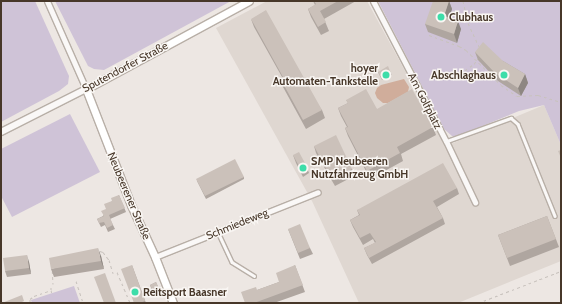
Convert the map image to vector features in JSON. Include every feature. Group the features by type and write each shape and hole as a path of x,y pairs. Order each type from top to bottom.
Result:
{"main road":[{"name":"Sputendorfer Straße","path":"86,89 249,1"},
{"name":"Neubeerener Straße","path":"86,89 173,303"}],"street":[{"path":"47,1 86,89"},
{"name":"Am Golfplatz","path":"373,1 446,141 475,202"},
{"name":"Sputendorfer Straße","path":"1,132 86,89"},
{"name":"Schmiedeweg","path":"155,257 318,192"}],"lane":[{"path":"446,141 511,118 518,124 555,216"},
{"path":"217,232 232,262 254,276"}],"path":[{"path":"462,1 468,23 481,50"},
{"path":"429,35 459,46 476,60 501,85 517,96 538,95 561,102"},
{"path":"460,74 470,67 479,56"},
{"path":"96,250 103,252 109,260 113,273"},
{"path":"53,284 50,266 55,262"},
{"path":"478,303 561,271"},
{"path":"117,272 130,303"},
{"path":"76,281 83,303"},
{"path":"51,285 52,294"},
{"path":"30,303 30,299 34,296 51,290"}],"shaded area":[{"path":"1,1 35,1 69,76 68,84 59,91 1,122"},
{"path":"55,1 231,1 104,70 94,69 88,66"},
{"path":"267,1 367,1 446,146 544,105 561,145 561,261 458,303 359,303 312,201 216,28"},
{"path":"378,1 561,1 561,145 544,105 519,111 458,136 452,136 444,129"},
{"path":"404,79 409,87 408,92 388,103 383,103 377,98 375,93 377,88 381,85"},
{"path":"70,114 100,172 12,217 1,196 1,149"},
{"path":"74,286 80,303 32,303 31,300"}],"building":[{"path":"314,1 338,1 320,11 326,22 318,27 308,9 316,4"},
{"path":"433,1 449,1 444,16 458,21 454,34 425,24"},
{"path":"266,10 322,110 303,120 280,78 283,77 251,19"},
{"path":"483,42 503,61 525,74 518,88 495,73 475,52"},
{"path":"388,66 390,71 380,76 378,72"},
{"path":"366,89 377,109 412,89 433,127 397,147 400,153 367,171 345,128 348,127 338,108 348,103 346,100"},
{"path":"336,135 352,169 332,180 314,146"},
{"path":"561,150 561,158 558,151"},
{"path":"299,152 306,165 300,168 293,155"},
{"path":"235,159 244,177 205,196 196,179"},
{"path":"443,163 457,188 433,201 443,218 369,258 364,248 376,242 370,233 360,238 350,220 360,215 357,210"},
{"path":"119,195 125,208 109,215 113,225 107,228 104,222 99,223 97,219 104,216 101,211 106,209 104,204 112,201 111,198"},
{"path":"547,216 556,239 507,258 498,235"},
{"path":"300,224 310,248 298,253 288,229"},
{"path":"98,248 101,261 51,269 49,258"},
{"path":"27,255 29,268 5,271 3,258"},
{"path":"132,265 145,301 140,303 134,303 121,269"},
{"path":"295,265 303,285 254,303 245,303 241,292 256,287 257,290 279,282 276,273"},
{"path":"105,273 116,303 104,303 94,277"},
{"path":"156,282 159,289 153,291 150,285"},
{"path":"22,295 24,301 22,303 2,303"}],"place":[{"name":"Clubhaus","path":"441,17"},
{"name":"hoyer Automaten-Tankstelle","path":"386,75"},
{"name":"Abschlaghaus","path":"504,75"},
{"name":"SMP Neubeeren Nutzfahrzeug GmbH","path":"303,168"},
{"name":"Reitsport Baasner","path":"135,292"}]}
